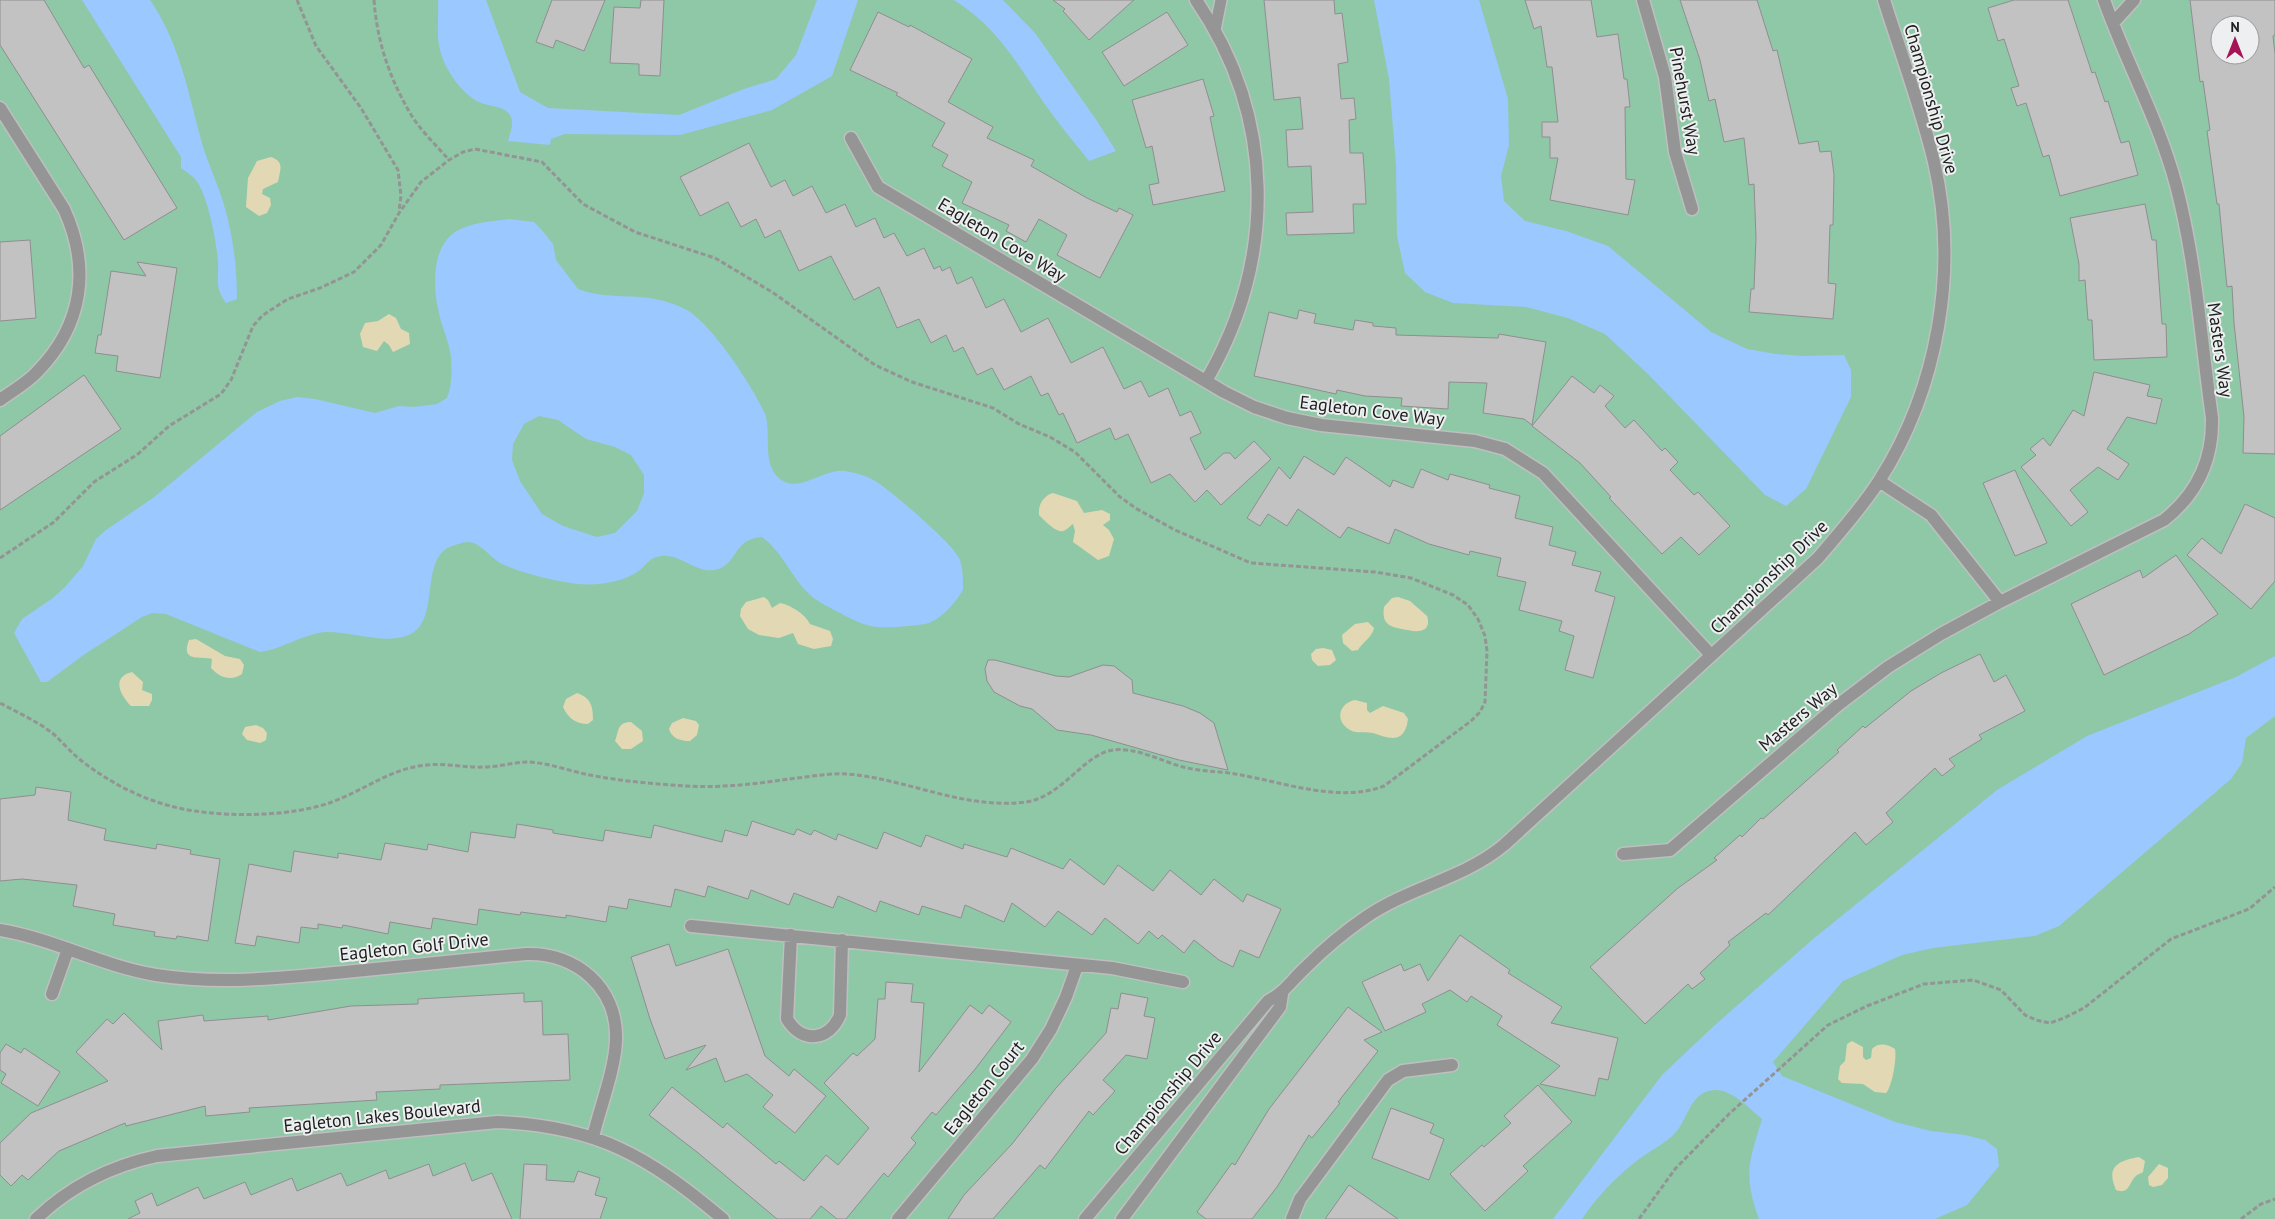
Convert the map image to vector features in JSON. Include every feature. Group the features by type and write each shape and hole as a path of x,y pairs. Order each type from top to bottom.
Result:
{"street":[{"path":"1196,0 1215,30 1241,88 1249,117 1257,162 1259,207 1254,252 1244,296 1234,324 1206,381"},
{"name":"Pinehurst Way","path":"1643,0 1665,77 1675,152 1692,209"},
{"name":"Championship Drive","path":"1085,1219 1268,1001 1282,994 1299,974 1331,943 1366,916 1392,901 1463,872 1492,856 1818,558 1851,520 1879,481 1902,438 1919,399 1928,370 1940,313 1944,263 1942,213 1934,163 1884,0"},
{"name":"Masters Way","path":"1623,854 1670,850 1838,705 1888,668 1940,634 2164,520 2194,490 2206,465 2211,446 2212,418 2191,264 2176,184 2165,151 2104,0"},
{"path":"2113,23 2134,0"},
{"path":"0,108 64,209 72,226 79,256 80,272 76,304 66,333 58,347 36,373 0,400"},
{"name":"Eagleton Cove Way","path":"851,138 878,187 1206,381 1254,407 1287,418 1321,425 1475,441 1490,444 1520,456 1554,483 1711,655"},
{"path":"1879,481 1931,515 2000,602"},
{"path":"691,926 997,955 1076,966 1112,968 1183,982"},
{"name":"Eagleton Golf Drive","path":"0,930 68,949 124,968 156,975 204,981 253,981 526,954 554,956 581,968 592,977 608,999 613,1012 616,1027 615,1048 593,1137"},
{"path":"791,935 786,1004 787,1020 792,1029 802,1035 815,1036 828,1032 836,1025 840,1016 842,940"},
{"path":"52,994 68,949"},
{"name":"Eagleton Court","path":"898,1219 1032,1059 1051,1029 1066,997 1076,966"},
{"name":"Championship Drive","path":"1122,1219 1280,1007 1282,994"},
{"path":"1292,1219 1300,1199 1388,1080 1403,1071 1452,1065"},
{"name":"Eagleton Lakes Boulevard","path":"36,1219 74,1188 103,1172 157,1156 497,1122 552,1127 593,1137 620,1148 658,1167 723,1219"}],"lane":[{"path":"1215,30 1221,0"}],"path":[{"path":"297,0 316,46 361,108 398,170 401,196 399,213"},
{"path":"374,0 383,58 410,114 449,160"},
{"path":"0,558 54,522 94,482 138,454 169,426 221,394 231,380 252,326 264,314 288,299 320,288 354,272 381,245 399,213 421,182 449,160 463,152 476,149 542,162 583,204 612,221 635,232 715,258 772,292 867,360 892,374 932,390 993,408 1025,427 1050,438 1075,452 1120,497 1150,518 1211,546 1252,563 1346,569 1411,578 1453,595 1468,605 1478,619 1485,636 1486,686 1484,702 1480,712 1472,721 1384,786 1371,791 1357,792 1281,786 1240,774 1196,770 1121,750 1107,751 1064,784 1046,795 1028,802 972,801 952,798 846,774 805,776 729,786 695,786 588,775 530,762 483,768 450,764 424,765 386,775 331,802 312,807 250,815 193,811 148,800 114,784 80,760 51,732 0,703"},
{"path":"1639,1219 1675,1169 1729,1114 1828,1025 1867,1006 1924,984 1974,980 2001,990 2025,1015 2050,1023 2084,1008 2171,939 2249,909 2275,886"},
{"path":"2241,1219 2261,1204 2275,1200"}],"green space":[{"path":"0,0 2275,0 2275,1219 0,1219"}],"sand":[{"path":"271,157 280,164 280,174 278,182 263,189 262,194 270,198 271,205 267,213 259,216 246,207 248,178 257,161"},
{"path":"389,314 396,318 401,329 409,333 410,344 393,352 384,341 377,351 363,347 360,334 365,323 378,321"},
{"path":"1053,493 1077,501 1084,513 1102,510 1110,514 1110,520 1103,525 1109,530 1114,539 1109,556 1098,560 1073,542 1075,531 1073,524 1066,530 1060,531 1050,526 1039,515 1042,501 1046,496"},
{"path":"764,597 772,608 780,603 789,606 801,613 810,624 830,631 833,639 831,646 814,649 798,644 793,633 779,638 759,635 748,629 740,616 741,609 746,602"},
{"path":"1398,597 1410,601 1427,616 1428,625 1424,630 1412,631 1393,627 1386,622 1384,619 1384,607 1392,598"},
{"path":"1368,622 1374,628 1372,634 1358,650 1352,651 1343,643 1342,635 1355,624"},
{"path":"196,639 225,656 240,659 244,665 242,674 234,678 225,677 211,668 212,659 189,655 187,647 189,640"},
{"path":"1316,649 1332,650 1336,660 1330,665 1318,666 1312,660 1311,654"},
{"path":"132,672 143,682 142,690 152,694 149,706 131,706 121,692 121,678 125,674"},
{"path":"577,693 585,697 592,707 593,720 588,724 573,720 563,707 566,699"},
{"path":"1355,700 1367,703 1367,710 1370,713 1383,706 1404,713 1408,719 1404,733 1396,738 1391,738 1350,730 1342,722 1340,713 1345,705"},
{"path":"683,718 696,721 699,725 697,735 690,741 677,739 669,729 672,723"},
{"path":"631,722 642,731 643,741 631,749 622,749 615,741 618,731 621,725"},
{"path":"256,725 263,728 267,733 266,740 260,743 247,740 242,734 245,727"},
{"path":"1852,1041 1863,1047 1863,1057 1866,1060 1871,1058 1872,1049 1877,1045 1886,1045 1895,1049 1893,1072 1886,1093 1875,1092 1863,1084 1842,1083 1838,1079 1840,1066 1845,1061 1847,1044"},
{"path":"2139,1157 2145,1161 2143,1172 2133,1179 2126,1190 2116,1190 2112,1176 2116,1166 2119,1163"},
{"path":"2159,1164 2168,1168 2168,1178 2162,1185 2153,1187 2149,1185 2148,1177"}],"water":[{"path":"82,0 150,0 160,15 181,66 202,145 227,216 234,252 237,299 226,303 220,292 214,232 200,187 194,178 181,168 181,157"},
{"path":"438,0 486,0 520,92 548,108 679,115 744,89 776,79 796,55 817,0 858,0 832,76 772,110 680,135 565,134 551,139 550,145 508,141 512,125 510,115 504,109 479,102 460,87 442,58 438,32"},
{"path":"954,0 1003,0 1035,33 1116,151 1089,161 1049,110 1005,46 969,10"},
{"path":"1374,0 1479,0 1508,99 1509,145 1501,176 1504,201 1525,221 1566,231 1608,246 1711,332 1747,349 1804,356 1844,355 1851,370 1851,397 1806,489 1786,506 1765,495 1648,374 1605,334 1568,318 1526,307 1453,303 1425,292 1405,273 1397,236 1396,165 1389,79"},
{"path":"509,219 534,222 540,228 553,244 556,260 578,289 595,294 649,298 672,303 695,316 730,356 765,414 769,457 774,473 787,483 795,484 837,471 858,474 877,482 922,519 947,543 960,560 963,590 953,604 941,616 926,624 880,627 865,624 826,606 809,594 780,555 762,537 746,542 729,562 718,569 703,570 676,558 661,556 651,559 640,570 627,578 594,584 559,581 520,571 502,564 481,547 465,542 452,546 442,552 436,562 426,613 421,624 414,632 405,636 384,639 328,632 310,635 277,648 260,652 166,614 152,613 142,617 85,654 47,682 41,682 14,633 22,619 53,598 65,587 83,566 96,539 106,530 153,498 257,412 280,401 297,397 315,399 375,413 399,406 414,407 437,404 447,398 451,383 451,357 435,290 436,264 439,253 452,234 463,228 480,223","holes":["539,416 558,420 586,439 615,447 631,455 644,475 644,493 637,511 615,533 597,537 563,526 542,514 520,481 512,460 513,444 524,424"]},
{"path":"2275,656 2275,716 2246,738 2242,763 2231,779 2059,926 2035,936 1933,948 1902,955 1843,981 1773,1062 1782,1076 1895,1122 1931,1131 1965,1135 1985,1140 1997,1149 1999,1166 1967,1205 1935,1219 1759,1219 1749,1179 1751,1158 1762,1119 1734,1096 1714,1090 1700,1095 1691,1106 1677,1131 1620,1175 1582,1219 1553,1219 1662,1075 1715,1025 1812,940 1997,790 2087,736 2236,677"}],"building":[{"path":"0,0 44,0 84,68 89,65 177,208 124,240 0,45"},
{"path":"552,0 605,0 584,51 556,40 553,48 536,42"},
{"path":"641,0 664,0 660,76 639,75 639,64 610,63 614,7 640,8"},
{"path":"1053,0 1134,0 1089,40 1063,11 1065,9"},
{"path":"1264,0 1334,0 1335,14 1342,13 1348,62 1338,64 1341,99 1354,98 1356,119 1349,120 1350,153 1363,153 1365,183 1366,204 1353,204 1354,233 1287,235 1286,213 1313,212 1311,166 1288,167 1286,130 1303,129 1300,97 1274,100"},
{"path":"1525,0 1591,0 1597,37 1618,34 1624,79 1627,79 1630,107 1625,107 1626,179 1635,180 1628,215 1550,200 1558,158 1550,158 1550,137 1542,137 1542,122 1558,122 1552,67 1547,67 1541,26 1534,29"},
{"path":"1680,0 1757,0 1773,51 1777,50 1799,144 1818,141 1820,152 1831,151 1834,175 1833,225 1830,225 1828,283 1836,284 1833,319 1749,312 1751,289 1754,289 1756,238 1754,184 1749,185 1744,138 1724,142 1715,99 1709,101 1700,60"},
{"path":"2014,0 2068,0 2092,73 2095,72 2105,102 2108,101 2121,143 2129,141 2138,175 2060,196 2049,155 2043,157 2026,103 2017,106 2011,88 2019,86 2004,39 1998,41 1988,8"},
{"path":"2190,0 2275,0 2275,35 2273,36 2275,54 2275,454 2243,453 2244,417 2232,286 2227,287 2219,204 2217,204 2207,131 2210,130 2203,81 2200,82"},
{"path":"878,12 909,27 910,25 972,59 948,102 993,127 987,138 1034,160 1031,166 1087,198 1117,212 1119,208 1133,215 1100,278 1057,255 1067,235 1039,219 1026,242 1006,231 1009,225 962,203 972,182 942,166 948,155 932,146 945,123 896,95 898,93 850,70"},
{"path":"1167,12 1188,45 1124,86 1102,52"},
{"path":"1203,79 1214,116 1210,117 1225,191 1153,205 1149,185 1159,183 1152,146 1146,148 1132,100"},
{"path":"749,143 771,187 785,180 793,196 812,186 826,213 845,204 856,227 875,218 884,238 894,233 907,256 924,248 934,269 940,266 942,271 950,267 957,284 972,277 986,308 1004,299 1021,332 1048,318 1071,363 1103,347 1124,389 1141,381 1149,397 1168,388 1180,416 1191,411 1201,433 1190,438 1205,470 1224,453 1230,453 1235,459 1254,441 1271,459 1221,505 1207,490 1195,502 1170,474 1151,483 1128,434 1115,440 1110,428 1077,443 1063,413 1059,415 1048,393 1041,396 1031,376 1004,390 992,368 977,375 963,347 954,352 946,335 931,343 919,319 897,328 879,287 854,300 831,256 799,271 780,230 765,238 756,219 741,227 728,202 700,216 680,177"},
{"path":"2145,204 2152,240 2156,240 2162,324 2166,324 2167,357 2094,360 2092,320 2088,320 2085,280 2079,281 2079,264 2070,218"},
{"path":"30,240 36,318 0,321 0,242"},
{"path":"137,262 177,268 160,378 116,371 118,356 95,353 98,335 101,335 111,271 146,276"},
{"path":"1299,310 1316,314 1314,323 1353,330 1355,320 1373,323 1373,326 1396,328 1396,335 1498,338 1499,334 1546,342 1532,425 1524,419 1483,413 1487,383 1449,382 1448,409 1401,406 1402,398 1365,396 1337,390 1336,394 1254,376 1269,312 1297,319"},
{"path":"2094,372 2150,385 2147,396 2162,399 2156,424 2127,417 2107,449 2129,464 2118,480 2098,467 2070,490 2088,512 2071,526 2021,467 2036,455 2030,449 2043,438 2050,446 2073,410 2084,416"},
{"path":"84,375 121,429 0,510 0,436"},
{"path":"1572,376 1594,393 1600,385 1614,396 1605,406 1625,428 1634,420 1662,451 1665,448 1678,462 1670,470 1694,495 1698,492 1730,526 1699,555 1681,537 1662,554 1609,498 1611,497 1580,463 1532,426"},
{"path":"1304,456 1334,475 1346,457 1390,487 1393,480 1413,488 1421,469 1448,480 1450,474 1490,485 1489,488 1520,496 1515,518 1553,527 1549,545 1576,552 1572,565 1601,572 1595,591 1615,597 1593,678 1565,670 1574,636 1559,631 1562,621 1519,610 1526,582 1497,576 1501,558 1470,551 1469,555 1429,544 1395,529 1389,544 1348,527 1340,538 1298,509 1287,526 1268,514 1260,526 1247,518 1279,467 1290,479"},
{"path":"2015,470 2047,543 2015,556 1983,483"},
{"path":"2245,504 2275,518 2275,581 2251,609 2187,555 2202,538 2221,554"},
{"path":"2176,555 2218,614 2189,634 2104,675 2071,604 2140,570 2143,578"},
{"path":"1980,654 1994,682 2006,675 2025,711 1979,735 1982,739 1949,759 1955,766 1942,776 1935,768 1886,813 1893,822 1866,845 1855,832 1768,915 1766,913 1728,942 1730,945 1700,973 1705,979 1692,989 1688,984 1645,1024 1590,967 1678,888 1717,860 1714,858 1740,835 1742,837 1761,818 1763,819 1839,752 1837,750 1863,726 1865,728 1911,691 1941,673"},
{"path":"988,660 995,660 1056,676 1069,677 1103,665 1114,666 1132,680 1133,693 1183,706 1200,713 1214,723 1228,770 1179,760 1091,735 1057,730 1032,709 1020,706 994,692 987,681 985,669"},
{"path":"36,787 71,792 68,820 106,829 104,840 156,849 157,844 191,850 190,854 220,859 208,941 177,936 176,939 154,936 155,932 113,925 115,914 73,906 77,885 22,879 0,881 0,799 35,795"},
{"path":"752,821 794,835 797,829 811,835 814,830 836,840 838,834 877,849 884,832 921,847 926,835 963,849 964,844 1007,857 1011,848 1063,869 1070,859 1104,885 1118,865 1153,891 1170,870 1201,895 1214,879 1243,902 1247,894 1281,909 1259,958 1240,950 1233,967 1219,960 1194,940 1184,953 1162,935 1158,939 1149,931 1138,944 1105,918 1092,935 1058,911 1045,927 1012,903 1004,922 965,905 961,918 922,906 919,915 880,901 876,912 838,896 833,908 794,893 789,905 751,890 748,899 708,886 705,897 675,889 671,907 629,899 627,909 609,906 606,922 566,915 566,918 521,912 520,915 479,909 477,925 433,918 431,929 390,922 388,934 343,925 342,928 318,924 318,929 301,927 299,943 257,936 255,946 235,943 249,864 291,872 294,851 338,858 338,853 381,860 385,843 427,850 428,844 468,852 471,832 515,838 517,824 553,830 553,833 603,841 605,830 651,838 654,825 722,842 725,830 747,836"},
{"path":"1460,935 1510,970 1508,973 1562,1007 1551,1023 1618,1038 1608,1080 1599,1078 1595,1096 1540,1084 1560,1066 1497,1025 1502,1016 1471,996 1467,1002 1450,990 1422,1004 1426,1012 1385,1031 1362,982 1401,964 1404,971 1420,964 1428,981"},
{"path":"669,944 676,966 728,949 765,1056 789,1076 794,1069 826,1096 795,1133 763,1107 773,1095 747,1074 725,1082 716,1058 686,1070 706,1045 665,1059 650,1019 631,957"},
{"path":"886,982 913,984 911,1002 924,1003 919,1072 970,1005 982,1014 989,1005 1011,1022 976,1068 936,1115 932,1112 911,1138 916,1143 888,1177 884,1173 846,1219 837,1219 821,1206 810,1219 777,1219 697,1152 649,1115 672,1087 723,1128 727,1123 776,1164 779,1161 804,1181 826,1155 838,1165 869,1128 824,1083 853,1053 857,1056 875,1039 878,999 885,999"},
{"path":"524,993 524,1002 542,1001 543,1035 568,1034 570,1080 440,1085 440,1089 376,1092 377,1100 249,1108 250,1112 206,1116 205,1106 126,1126 125,1123 59,1151 28,1180 22,1175 11,1186 0,1175 0,1143 31,1113 108,1081 76,1052 107,1019 113,1024 124,1013 162,1050 158,1021 203,1015 204,1021 268,1016 268,1020 351,1006 418,1004 418,999"},
{"path":"1121,993 1148,998 1144,1016 1155,1018 1147,1059 1126,1055 1103,1080 1115,1091 1093,1115 1089,1111 1045,1169 1040,1165 993,1219 948,1219 964,1195 1012,1144 1056,1088 1106,1033 1111,1008 1118,1009"},
{"path":"1348,1007 1382,1032 1364,1040 1378,1051 1312,1138 1309,1135 1277,1187 1252,1219 1206,1219 1197,1212 1232,1163 1235,1165 1269,1109"},
{"path":"6,1044 21,1053 24,1048 60,1072 38,1106 1,1083 6,1074 0,1070 0,1053"},
{"path":"1538,1085 1572,1122 1523,1166 1528,1171 1485,1211 1450,1174 1482,1145 1484,1147 1511,1123 1504,1116"},
{"path":"1391,1108 1434,1124 1430,1133 1444,1139 1429,1180 1372,1158"},
{"path":"465,1163 472,1181 492,1173 512,1219 128,1219 140,1213 135,1201 152,1193 157,1206 198,1187 204,1199 245,1182 251,1195 292,1178 297,1191 341,1173 347,1186 386,1170 389,1179 429,1164 433,1176"},
{"path":"524,1164 547,1165 546,1180 574,1182 578,1171 600,1178 595,1195 607,1198 600,1219 520,1219"},
{"path":"1349,1185 1398,1219 1325,1219"}]}
